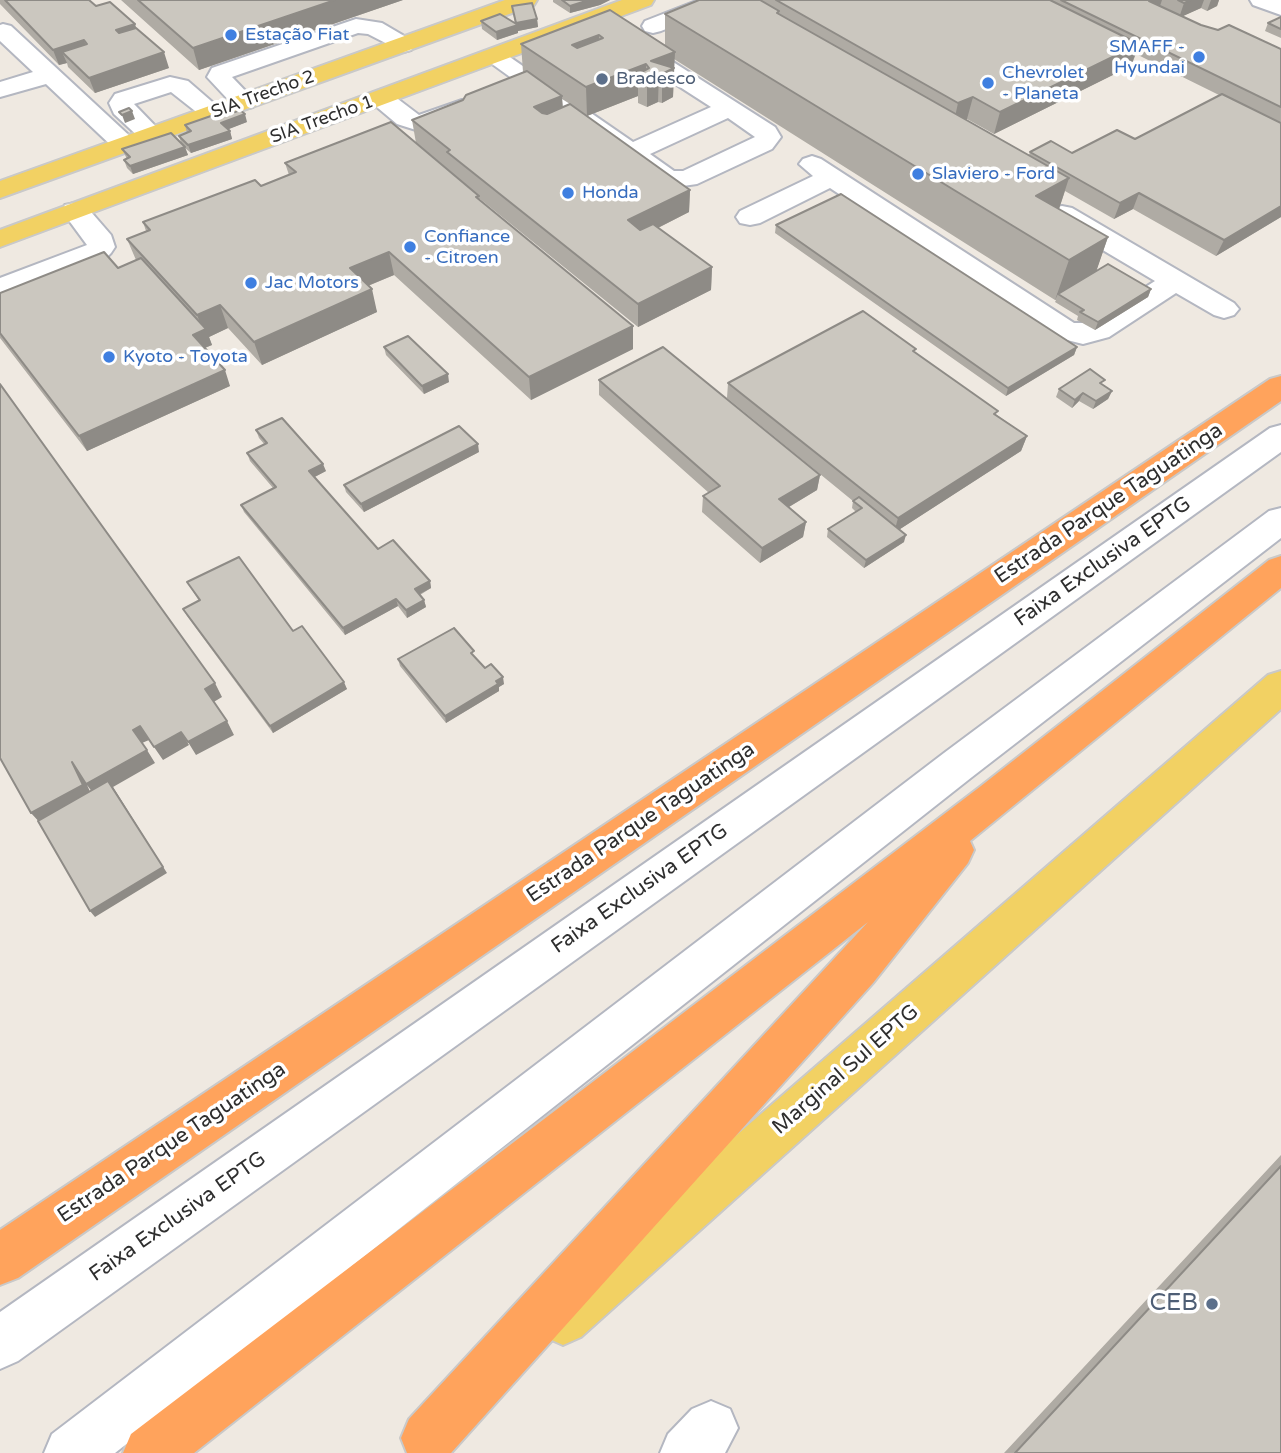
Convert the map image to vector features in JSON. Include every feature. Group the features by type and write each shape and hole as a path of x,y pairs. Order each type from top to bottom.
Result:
{"highway":[{"name":"Estrada Parque Taguatinga","path":"0,1260 1281,386"},
{"path":"150,1453 995,799 1281,569"},
{"path":"420,1446 857,968 995,799"}],"main road":[{"name":"SIA Trecho 2","path":"0,190 526,0"},
{"name":"SIA Trecho 1","path":"0,239 643,0"},
{"name":"Marginal Sul EPTG","path":"420,1446 1281,686"}],"lane":[{"path":"1261,0 1281,8"},
{"path":"653,26 706,2 733,18"},
{"path":"482,60 632,152 666,177 688,178 763,144 768,137 766,132 730,108 591,19"},
{"path":"244,102 219,76 220,73 356,26 374,28 403,44"},
{"path":"3,30 125,145"},
{"path":"381,98 406,118 416,123 425,122 490,93 482,60"},
{"path":"0,90 49,75"},
{"path":"151,135 123,109 121,103 124,99 170,84 178,86 213,113"},
{"path":"632,152 730,108"},
{"path":"750,217 822,170 1065,330 1083,334 1099,330 1175,281"},
{"path":"1044,203 1224,309"},
{"path":"83,208 130,241"},
{"path":"0,289 96,252 101,247 101,242 83,208"},
{"name":"Faixa Exclusiva EPTG","path":"0,1343 1281,436"},
{"path":"71,1453 936,782 1281,520"}],"building":[{"path":"5,0 89,0 96,6 110,2 135,24 116,30 119,33 136,28 164,52 89,78 62,52 87,44 84,40 53,50"},
{"path":"138,0 335,0 193,48"},
{"path":"562,0 589,0 570,6"},
{"path":"699,0 760,0 779,11 777,13 1069,178 1036,196 1108,237 1069,260 665,14"},
{"name":"Chevrolet - Planeta","path":"776,0 1050,0 1139,44 1000,112 973,97 958,103"},
{"path":"1061,0 1150,0 1201,25 1218,30 1229,25 1281,49 1281,107"},
{"path":"532,3 537,19 516,23 512,6"},
{"path":"610,10 675,52 651,61 674,68 647,78 638,74 649,68 646,64 586,87 521,44","holes":["599,35 603,38 577,48 572,45"]},
{"path":"500,14 518,25 496,32 481,21"},
{"path":"1281,17 1281,29 1268,23"},
{"name":"Honda","path":"527,71 562,96 534,107 542,113 547,114 570,104 690,190 628,220 640,230 653,224 712,267 638,304 447,152 450,150 412,120"},
{"path":"1222,94 1281,123 1281,206 1224,240 1139,193 1120,203 1030,152 1051,141 1072,153 1117,130 1135,139"},
{"path":"129,108 132,111 122,115 119,112"},
{"path":"231,109 245,114 221,123 230,131 188,145 179,136 191,131 185,125"},
{"path":"391,122 479,196 476,197 633,326 529,377 389,252 350,268 372,289 254,342 220,305 197,315 127,239 150,230 143,222 255,180 261,186 296,172 285,163"},
{"path":"171,133 185,147 130,166 124,160 130,157 122,149"},
{"path":"841,194 1077,347 1008,388 776,225"},
{"name":"Kyoto - Toyota","path":"104,252 118,268 141,258 206,329 193,335 225,370 79,436 0,333 0,293"},
{"path":"1108,264 1151,289 1098,322 1080,312 1084,310 1058,294"},
{"path":"863,311 916,349 913,351 998,411 994,414 1027,436 898,518 728,383"},
{"path":"408,336 448,374 422,386 384,347"},
{"path":"663,347 820,475 779,499 806,522 762,548 703,496 720,486 599,380"},
{"path":"1090,369 1105,380 1100,383 1112,391 1096,401 1083,393 1075,400 1059,389"},
{"path":"0,384 215,683 205,689 227,721 188,742 181,732 154,747 140,726 133,730 147,750 86,784 72,762 83,785 31,813 0,758"},
{"path":"282,418 323,464 309,471 378,549 393,540 430,581 415,589 424,600 406,610 396,599 343,628 241,505 276,487 247,453 267,443 256,430"},
{"path":"459,426 478,444 361,504 344,485"},
{"path":"859,497 906,535 866,560 828,529 862,508 853,501"},
{"path":"239,557 293,631 302,626 344,682 270,726 183,609 200,600 187,582"},
{"path":"454,628 485,668 491,664 503,677 496,681 498,684 445,716 398,659"},
{"path":"108,781 163,867 90,911 38,821"},
{"name":"CEB","path":"1281,1166 1281,1453 1015,1453"}],"place":[{"name":"Estação Fiat","path":"231,35"},
{"name":"SMAFF - Hyundai","path":"1199,57"},
{"name":"Bradesco","path":"602,79"},
{"name":"Chevrolet - Planeta","path":"988,83"},
{"name":"Slaviero - Ford","path":"918,174"},
{"name":"Honda","path":"568,193"},
{"name":"Confiance - Citroen","path":"410,247"},
{"name":"Jac Motors","path":"251,283"},
{"name":"Kyoto - Toyota","path":"109,357"},
{"name":"CEB","path":"1212,1304"}]}
